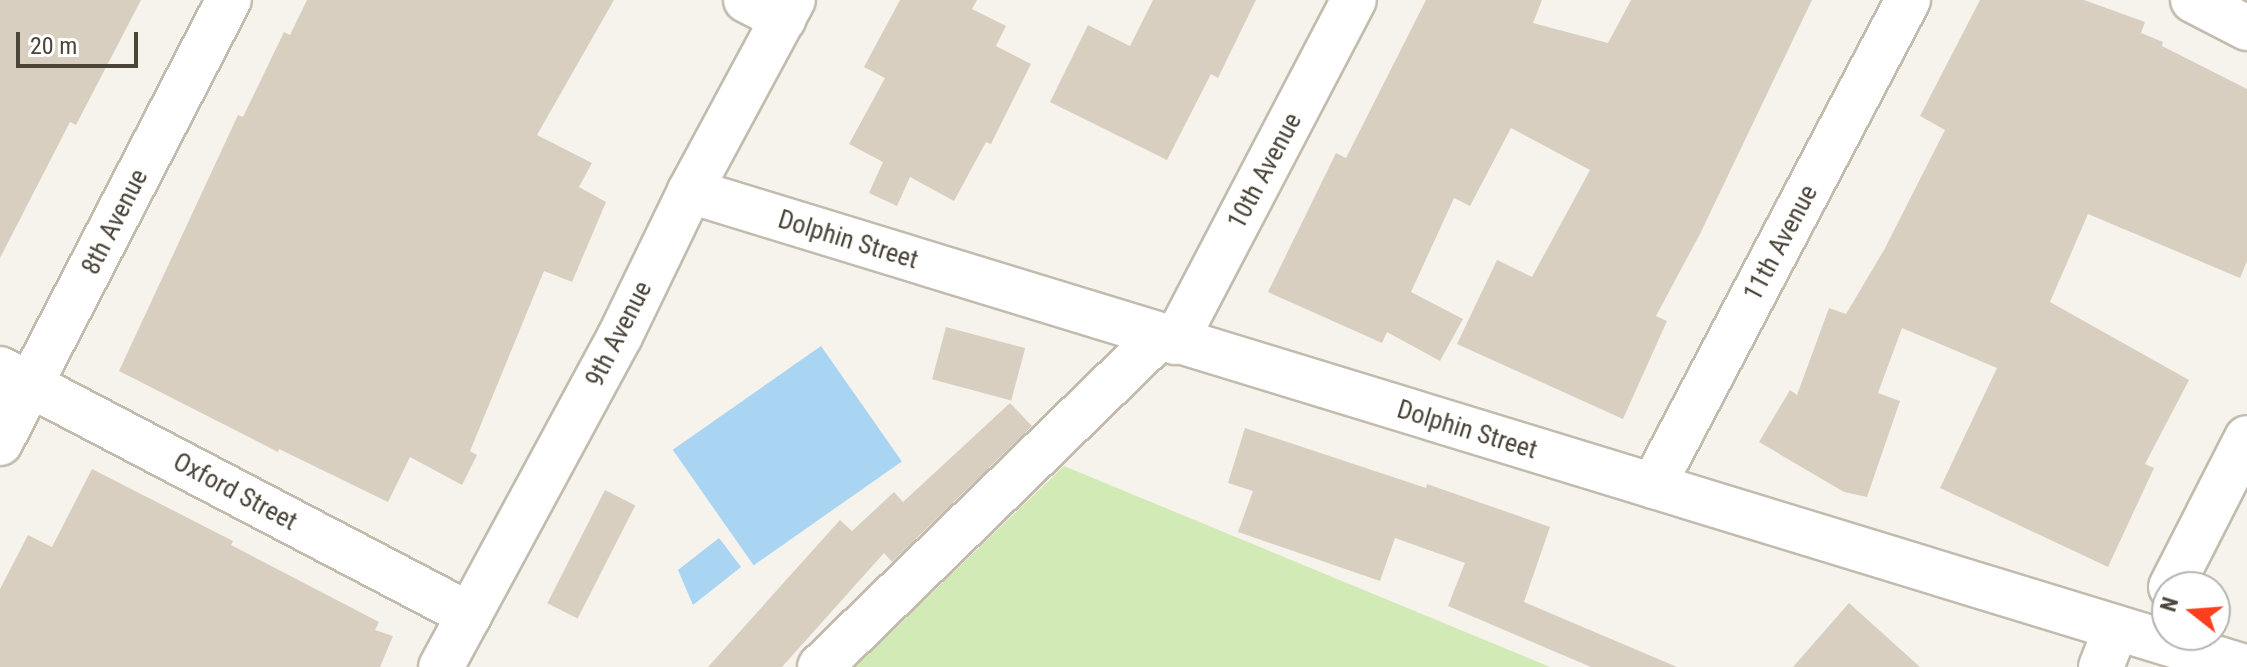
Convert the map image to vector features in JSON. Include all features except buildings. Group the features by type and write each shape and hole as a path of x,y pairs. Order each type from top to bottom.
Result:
{"street":[{"name":"8th Avenue","path":"0,443 15,377 229,0"},
{"name":"10th Avenue","path":"820,667 1167,339 1354,0"},
{"name":"11th Avenue","path":"1653,486 1908,0"},
{"path":"2193,0 2247,28"},
{"name":"9th Avenue","path":"441,667 620,336 774,6"},
{"name":"Dolphin Street","path":"690,191 1653,486 2120,645 2245,667"},
{"name":"Oxford Street","path":"15,377 470,615"},
{"path":"2179,571 2247,438"},
{"path":"2120,645 2151,611"}],"green space":[{"path":"1064,466 1550,667 855,667"}],"water":[{"path":"821,346 902,462 754,565 673,450"},
{"path":"719,538 741,567 693,605 678,570"}]}
